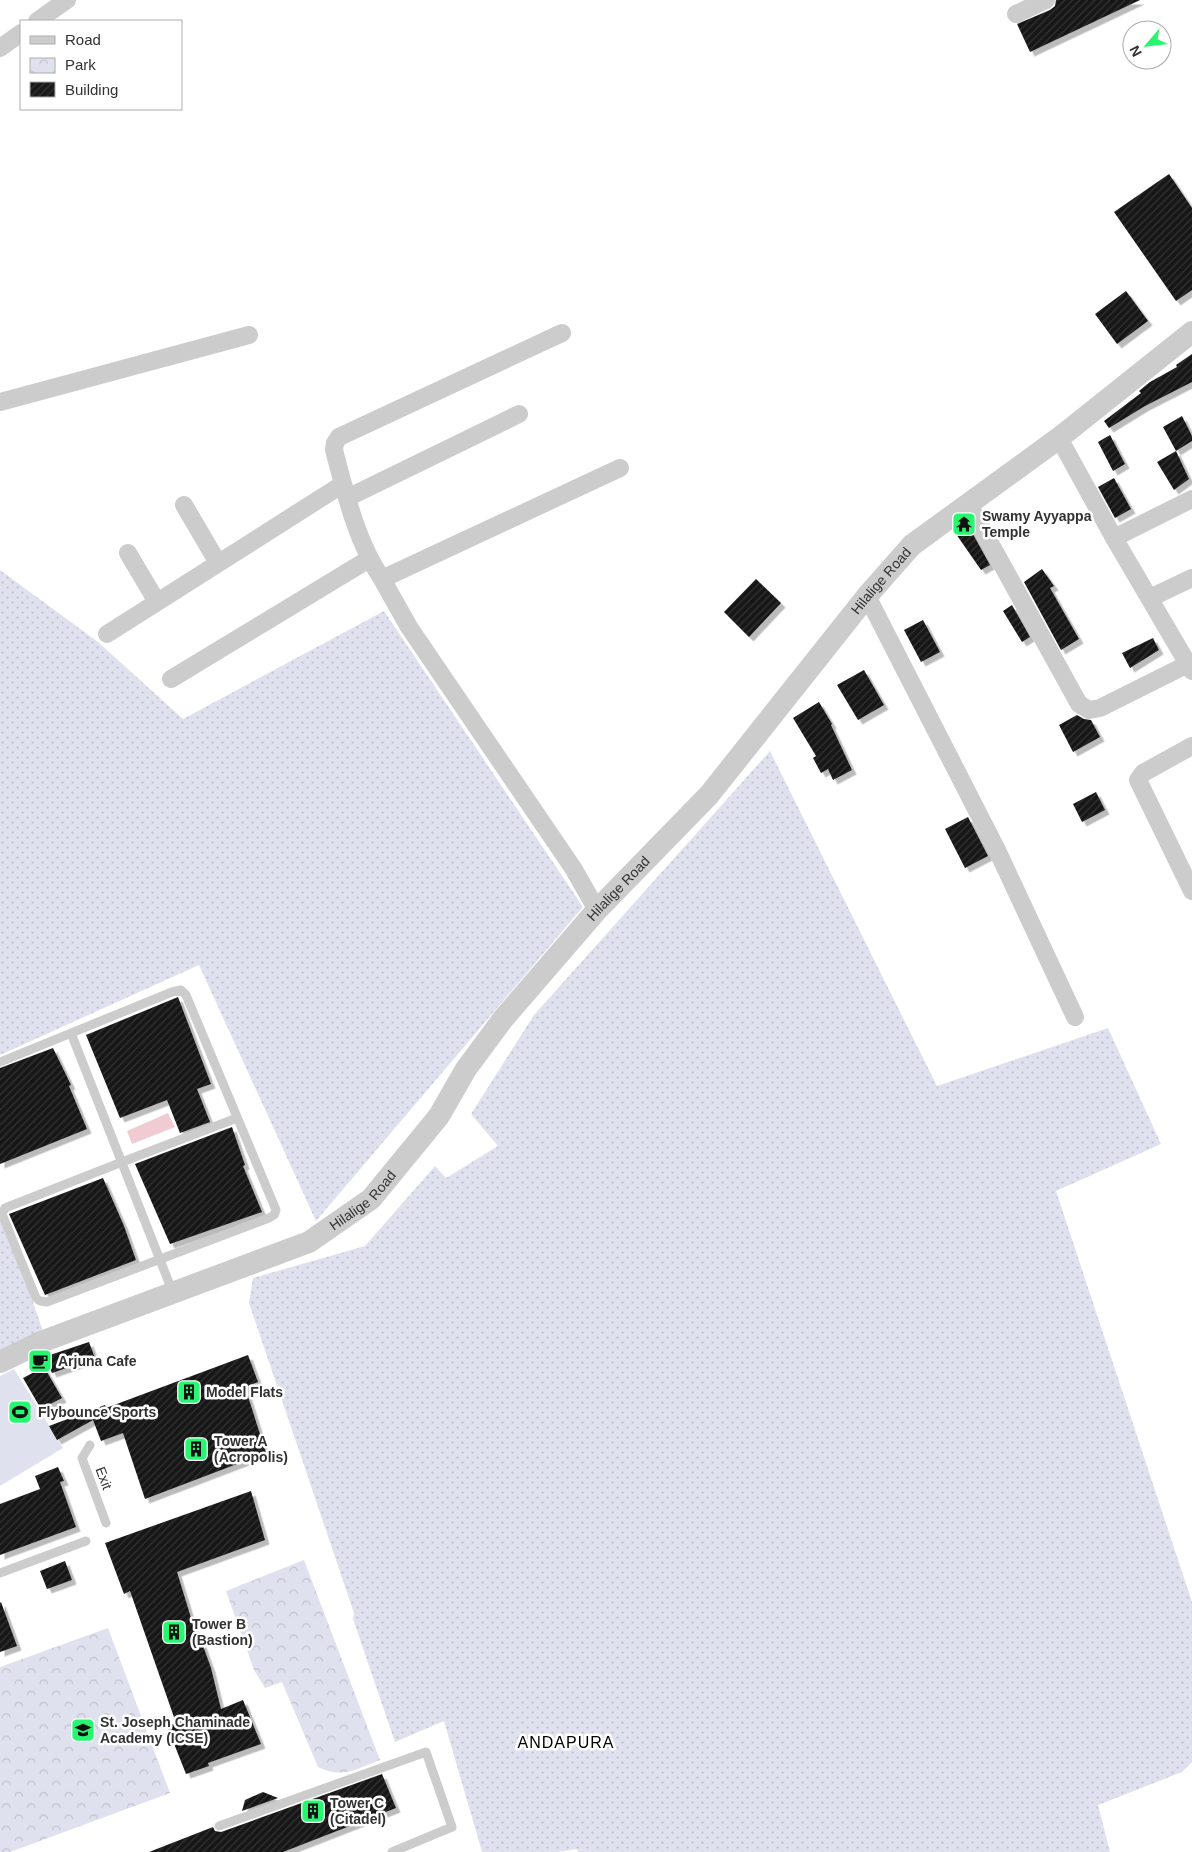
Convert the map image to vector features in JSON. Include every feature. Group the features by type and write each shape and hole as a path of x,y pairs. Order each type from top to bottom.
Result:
{"street":[{"path":"38,20 67,0"},
{"path":"1016,14 1046,0"},
{"path":"0,48 20,34"},
{"name":"Hilalige Road","path":"0,1362 41,1342 309,1242 371,1199 439,1116 466,1069 503,1019 597,910 709,795 867,596 912,545 1058,438 1192,332"},
{"path":"562,333 339,437 335,443 334,450 345,491 369,560 382,579 409,628 567,860 597,910"},
{"path":"0,402 249,335"},
{"path":"106,634 218,563 345,491 519,414"},
{"path":"968,504 1079,704 1089,710 1100,708 1191,666 1114,538 1058,438"},
{"path":"382,579 620,468"},
{"path":"1114,538 1192,499"},
{"path":"184,505 218,563"},
{"path":"128,554 157,602"},
{"path":"172,679 369,560"},
{"path":"1150,598 1192,578"},
{"path":"867,596 997,850 1075,1017"},
{"path":"1192,746 1143,773 1138,780 1192,890"}],"lane":[{"path":"0,1062 181,990 186,995 276,1210 274,1215 269,1218 47,1302 40,1301 36,1298 2,1214 5,1208 237,1118"},
{"path":"71,1033 173,1293"},
{"name":"Exit","path":"90,1445 82,1458 106,1523"},
{"path":"0,1573 86,1541"},
{"path":"219,1826 426,1752 452,1827 392,1852"}],"green space":[{"path":"0,570 98,642 183,719 384,611 583,907 316,1221 199,965 0,1055"},
{"path":"770,751 937,1086 1108,1028 1161,1144 1056,1191 1192,1602 1192,1762 1182,1772 1098,1805 1110,1852 578,1852 577,1849 558,1852 482,1852 444,1721 395,1742 353,1619 354,1613 249,1303 253,1278 365,1246 435,1166 446,1178 498,1146 471,1114 534,1015"},
{"path":"0,1209 43,1331 0,1352"},
{"name":"Flybounce Sports","path":"14,1369 63,1448 0,1486 0,1376"},
{"path":"304,1560 380,1760 349,1771 327,1771 318,1767 282,1682 265,1688 254,1670 226,1591"},
{"name":"St. Joseph Chaminade Academy (ICSE)","path":"108,1628 170,1793 10,1852 0,1852 0,1667"}],"shaded area":[{"path":"168,1113 175,1127 132,1144 127,1131"}],"building":[{"path":"1056,0 1140,0 1030,52 1017,24 1050,10 1055,6"},
{"path":"1169,174 1192,208 1192,290 1176,301 1114,212"},
{"path":"1126,291 1148,321 1117,344 1095,314"},
{"path":"1192,354 1192,382 1145,406 1109,428 1104,421 1141,393 1139,391 1150,382 1177,367 1176,365"},
{"path":"1182,416 1192,436 1192,441 1176,451 1163,427"},
{"path":"1110,435 1125,464 1113,471 1098,442"},
{"path":"1176,451 1189,479 1174,490 1157,462"},
{"path":"1114,478 1131,509 1115,518 1098,487"},
{"path":"969,527 990,565 981,570 956,534"},
{"path":"1042,569 1054,586 1050,588 1079,639 1061,650 1024,582"},
{"path":"756,579 781,603 749,637 724,612"},
{"path":"1012,605 1030,637 1022,642 1003,611"},
{"path":"923,620 940,652 921,662 904,630"},
{"path":"1153,638 1159,650 1130,668 1122,653"},
{"path":"864,670 884,705 858,720 837,685"},
{"path":"819,702 832,724 852,770 833,780 828,769 821,773 813,758 816,756 793,718"},
{"path":"1077,715 1091,720 1100,737 1073,752 1059,725"},
{"path":"1096,792 1105,810 1082,822 1073,804"},
{"path":"968,817 988,856 965,868 945,829"},
{"path":"178,997 211,1084 197,1089 210,1122 180,1133 167,1100 120,1118 86,1035"},
{"path":"53,1048 71,1085 69,1086 87,1129 0,1164 0,1068"},
{"path":"232,1127 245,1165 243,1166 262,1212 170,1244 135,1164"},
{"path":"103,1178 124,1226 136,1260 45,1295 9,1214"},
{"path":"89,1342 95,1358 52,1373 44,1357"},
{"path":"248,1355 258,1382 245,1387 266,1453 145,1499 123,1433 101,1441 93,1420 57,1440 49,1426 105,1405 106,1408"},
{"path":"44,1367 62,1398 41,1409 23,1378"},
{"path":"58,1467 64,1481 60,1482 76,1527 0,1555 0,1504 40,1489 35,1476"},
{"name":"Tower B (Bastion)","path":"251,1491 265,1540 177,1572 199,1644 202,1643 211,1668 221,1709 243,1700 261,1744 208,1763 209,1766 186,1774 167,1726 176,1723 130,1591 124,1594 105,1543"},
{"path":"65,1561 72,1580 47,1589 40,1571"},
{"path":"0,1603 17,1646 0,1652"},
{"name":"Tower C (Citadel)","path":"382,1774 396,1808 283,1852 149,1852 213,1827 215,1831 221,1832"},
{"path":"263,1792 278,1798 242,1811 245,1800"}],"place":[{"name":"Swamy Ayyappa Temple","path":"964,524"},
{"name":"Arjuna Cafe","path":"40,1361"},
{"name":"Model Flats","path":"189,1392"},
{"name":"Flybounce Sports","path":"20,1412"},
{"name":"Tower A (Acropolis)","path":"196,1449"},
{"name":"Tower B (Bastion)","path":"174,1632"},
{"name":"St. Joseph Chaminade Academy (ICSE)","path":"83,1730"},
{"name":"Tower C (Citadel)","path":"313,1811"}],"district":[{"name":"ANDAPURA","path":"566,1742"}]}
